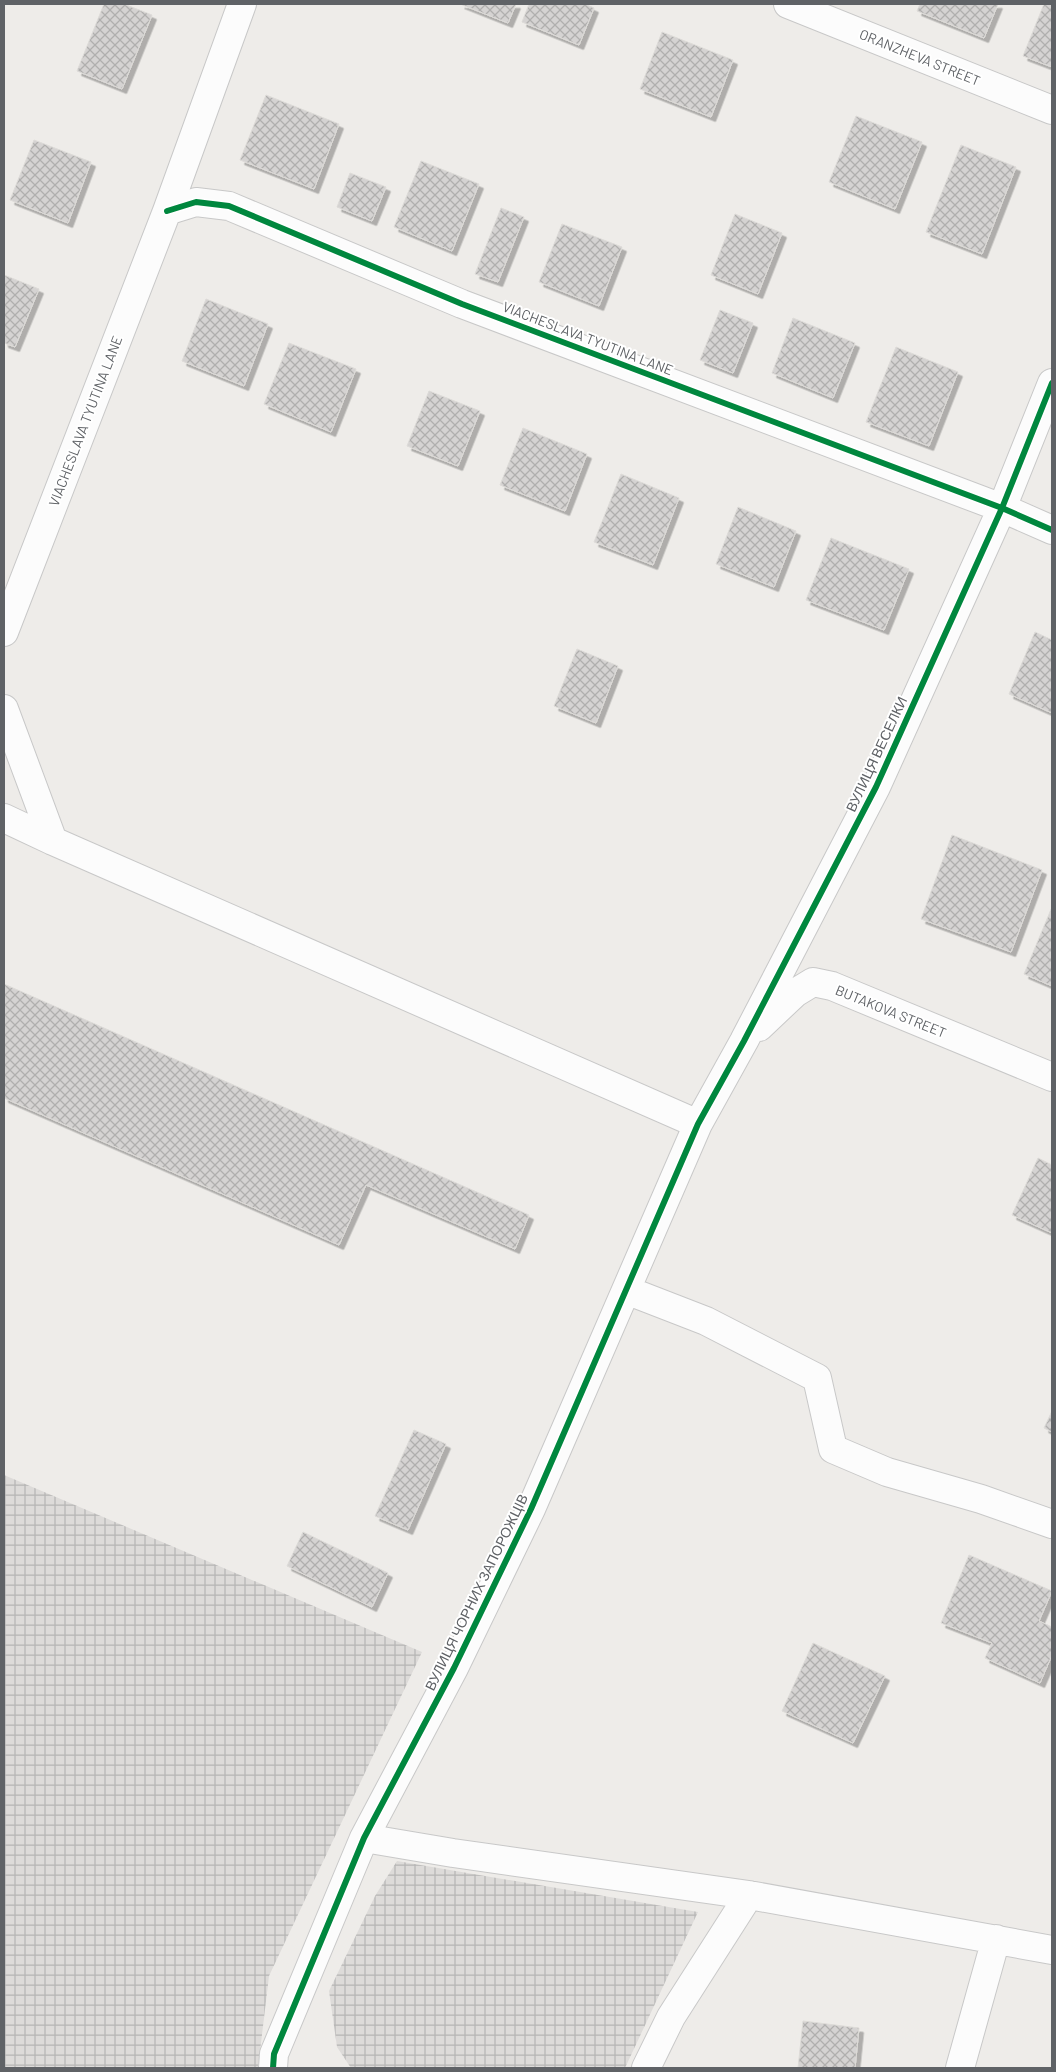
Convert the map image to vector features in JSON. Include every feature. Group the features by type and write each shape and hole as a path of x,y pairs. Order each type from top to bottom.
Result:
{"street":[{"name":"VIACHESLAVA TYUTINA LANE","path":"4,632 167,211 242,4"},
{"name":"ORANZHEVA STREET","path":"788,4 1052,110"},
{"name":"VIACHESLAVA TYUTINA LANE","path":"167,211 196,202 229,206 462,304 1002,508 1052,530"},
{"name":"ВУЛИЦЯ ВЕСЕЛКИ","path":"698,1124 744,1041 876,787 1002,508 1052,383"},
{"path":"4,709 53,841"},
{"path":"4,818 698,1124"},
{"name":"BUTAKOVA STREET","path":"744,1041 795,993 813,982 832,986 1052,1077"},
{"name":"ВУЛИЦЯ ЧОРНИХ ЗАПОРОЖЦІВ","path":"273,2068 274,2054 364,1838 454,1668 531,1509 698,1124"},
{"path":"626,1290 706,1322 817,1378 833,1450 887,1472 982,1499 1052,1524"},
{"path":"364,1838 454,1853 748,1895 1052,1950"},
{"path":"646,2068 670,2017 748,1895"},
{"path":"960,2068 996,1939"}],"shaded area":[{"path":"4,1475 422,1652 269,1976 258,2068 4,2068"},
{"path":"397,1861 698,1912 625,2068 351,2068 337,2047 329,1991 375,1896"}],"building":[{"path":"104,4 124,4 152,15 122,89 77,71"},
{"path":"460,4 516,4 508,23"},
{"path":"529,4 585,4 594,8 579,45 522,22"},
{"path":"920,4 998,4 984,38 917,11"},
{"path":"1044,4 1052,4 1052,67 1023,56"},
{"path":"662,32 733,60 711,117 640,89"},
{"path":"266,95 339,124 314,189 240,160"},
{"path":"856,116 922,142 895,209 829,182"},
{"path":"34,140 91,162 68,223 10,200"},
{"path":"961,145 1016,167 982,254 926,232"},
{"path":"421,161 479,184 452,251 394,227"},
{"path":"350,173 386,187 372,221 337,207"},
{"path":"501,208 524,217 498,282 475,274"},
{"path":"735,214 782,233 758,294 711,275"},
{"path":"562,224 622,247 599,306 539,282"},
{"path":"4,275 39,289 15,347 4,343"},
{"path":"206,299 268,324 244,386 182,361"},
{"path":"720,310 753,323 733,373 700,360"},
{"path":"793,318 855,343 833,398 772,373"},
{"path":"289,343 356,369 331,432 264,404"},
{"path":"896,347 958,372 929,446 866,422"},
{"path":"429,391 480,411 458,466 407,446"},
{"path":"523,428 587,454 565,511 500,485"},
{"path":"621,474 679,498 653,565 594,542"},
{"path":"738,507 796,531 774,587 716,564"},
{"path":"831,538 909,569 884,630 806,600"},
{"path":"1035,632 1052,640 1052,713 1009,694"},
{"path":"577,649 618,666 596,723 554,706"},
{"path":"952,835 1042,870 1011,952 921,919"},
{"path":"1052,907 1052,986 1024,974"},
{"path":"4,984 529,1215 515,1249 366,1185 339,1245 4,1098"},
{"path":"1038,1158 1052,1165 1052,1233 1012,1215"},
{"path":"1052,1411 1052,1432 1044,1428"},
{"path":"414,1430 446,1444 408,1530 375,1516"},
{"path":"303,1532 388,1573 372,1607 287,1566"},
{"path":"969,1555 1052,1591 1039,1621 1052,1627 1052,1655 1040,1683 985,1658 992,1643 941,1623"},
{"path":"813,1643 885,1676 853,1743 782,1711"},
{"path":"803,2021 859,2028 855,2068 798,2068"}],"cycle path":[{"path":"167,211 196,202 229,206 462,304 1002,508 1052,530"},
{"path":"273,2068 274,2054 364,1838 454,1668 531,1509 698,1124 744,1041 876,787 1002,508 1052,383"}]}
